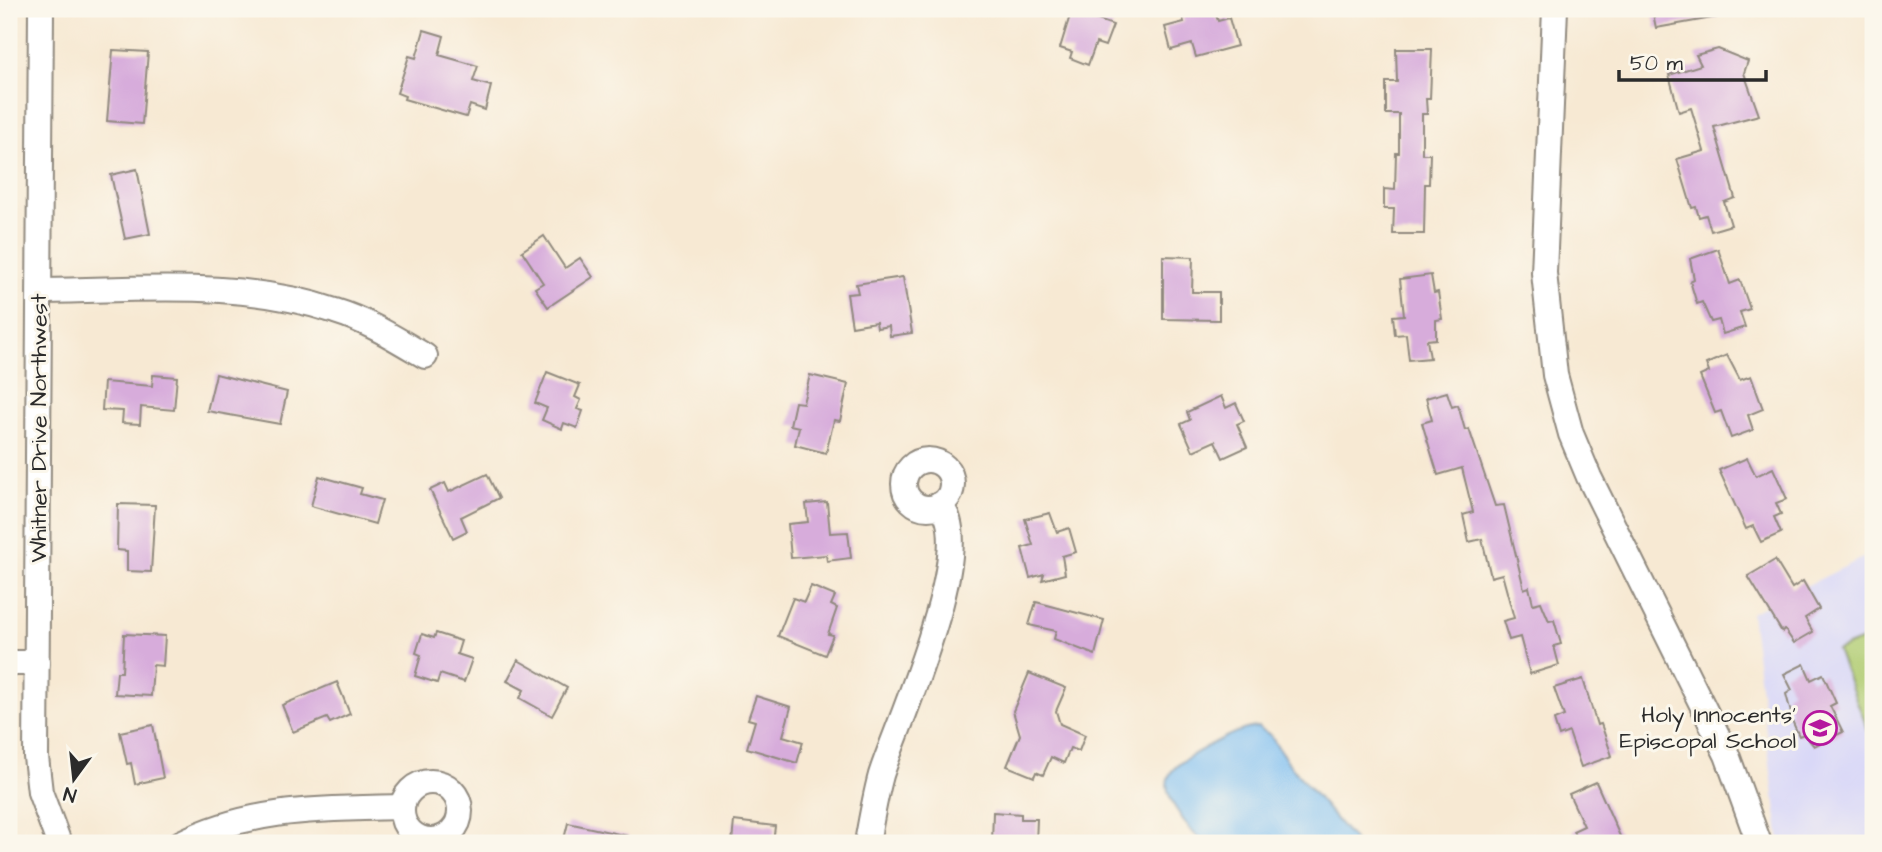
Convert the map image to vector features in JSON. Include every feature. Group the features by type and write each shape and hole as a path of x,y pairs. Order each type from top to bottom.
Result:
{"street":[{"name":"Whitner Drive Northwest","path":"41,9 37,757 40,792 59,843"},
{"path":"1555,9 1544,273 1547,323 1560,396 1571,433 1589,477 1727,755 1759,843"},
{"path":"40,291 215,290 263,294 336,311 374,326 425,356"},
{"path":"867,843 882,773 924,664 941,605 950,542 947,517 939,505"},
{"path":"9,663 37,663"},
{"path":"181,843 229,823 262,814 295,809 402,807"}],"shaded area":[{"name":"Holy Innocents' Episcopal School","path":"1873,553 1873,843 1780,843 1751,613"}],"green space":[{"path":"1873,636 1873,743 1837,650"}],"water":[{"path":"1258,727 1270,735 1289,764 1356,843 1205,843 1191,830 1172,802 1167,781 1170,773 1176,766 1214,743 1239,731"}],"building":[{"path":"1072,9 1089,9 1087,16 1113,25 1105,46 1096,43 1088,65 1070,58 1072,52 1060,48"},
{"path":"1201,9 1214,9 1218,21 1229,18 1237,46 1196,57 1192,44 1171,50 1165,27 1184,22 1182,15"},
{"path":"1652,9 1717,9 1718,17 1656,28"},
{"path":"424,30 444,36 439,55 478,66 473,81 491,86 485,110 470,105 466,117 404,99 405,96 397,93 409,56 416,58"},
{"path":"1396,49 1432,49 1430,99 1426,99 1427,114 1422,114 1422,154 1430,154 1429,184 1425,184 1424,234 1393,234 1394,209 1384,209 1384,189 1395,190 1396,153 1399,153 1399,114 1386,114 1386,82 1397,82"},
{"path":"1718,49 1748,61 1744,73 1759,115 1714,127 1735,198 1724,202 1731,225 1711,231 1706,215 1699,217 1696,207 1692,208 1677,159 1704,151 1691,108 1679,112 1669,75 1701,65 1696,55"},
{"path":"113,50 148,52 142,124 107,121"},
{"path":"137,169 150,234 125,239 111,175"},
{"path":"544,236 565,268 580,258 593,277 548,307 535,288 543,283 522,251"},
{"path":"1718,249 1730,284 1740,280 1750,309 1740,312 1745,327 1723,334 1719,320 1711,322 1702,302 1697,304 1690,281 1694,279 1690,259"},
{"path":"1163,256 1193,257 1192,292 1219,292 1219,320 1163,319"},
{"path":"1431,275 1434,293 1438,292 1442,319 1436,320 1436,339 1427,340 1430,358 1409,360 1406,334 1395,335 1393,316 1404,315 1400,279"},
{"path":"903,277 912,333 890,336 889,326 877,328 876,322 852,326 847,294 858,293 856,284"},
{"path":"1727,355 1740,380 1751,376 1763,409 1748,415 1753,430 1731,438 1721,411 1715,413 1700,376 1709,372 1706,364"},
{"path":"547,372 580,385 575,397 581,400 577,409 583,411 577,428 564,423 562,429 542,420 547,408 535,403"},
{"path":"216,374 287,392 280,424 207,411"},
{"path":"153,375 177,377 174,410 141,407 140,424 122,423 123,411 102,410 104,382 152,386"},
{"path":"810,375 848,384 840,421 834,420 826,453 795,445 799,427 790,425 795,402 803,403"},
{"path":"1447,392 1452,407 1458,405 1465,430 1469,429 1495,506 1504,505 1524,589 1529,587 1533,604 1541,602 1549,621 1554,620 1561,644 1554,646 1559,665 1530,674 1520,637 1509,640 1503,621 1514,618 1502,574 1491,577 1482,539 1469,542 1463,515 1473,512 1462,468 1438,475 1422,423 1432,420 1426,398"},
{"path":"1221,396 1226,408 1236,403 1244,421 1237,424 1247,447 1223,458 1215,441 1193,451 1181,424 1190,420 1187,412"},
{"path":"1747,458 1756,476 1773,468 1787,499 1776,503 1781,514 1774,517 1781,533 1761,542 1753,526 1746,529 1719,470"},
{"path":"487,474 499,498 461,517 467,531 453,538 430,490 445,483 449,492"},
{"path":"319,476 362,488 360,494 382,500 375,524 311,506"},
{"path":"827,502 830,533 848,532 851,558 827,561 826,555 791,558 788,524 808,522 806,504"},
{"path":"118,504 155,505 151,572 127,571 127,551 117,550"},
{"path":"1050,513 1057,532 1069,528 1076,552 1062,556 1065,574 1042,580 1044,574 1030,578 1022,548 1033,545 1025,519"},
{"path":"1775,560 1792,588 1803,581 1819,609 1805,618 1813,632 1794,643 1785,630 1782,632 1748,576"},
{"path":"811,586 835,596 831,605 837,608 828,634 833,635 825,655 778,636 793,598 804,602"},
{"path":"1036,602 1104,620 1095,655 1054,639 1056,631 1029,625"},
{"path":"436,633 461,641 457,654 472,659 464,682 440,674 437,683 415,676 421,655 416,653 422,634 434,638"},
{"path":"124,634 165,636 163,666 153,665 151,696 115,694 117,672 122,672"},
{"path":"518,660 567,688 552,716 520,698 524,690 507,681"},
{"path":"1804,664 1811,680 1823,674 1836,703 1830,706 1843,732 1814,746 1804,734 1799,736 1789,714 1791,713 1786,694 1792,690 1784,674"},
{"path":"1029,673 1066,688 1056,711 1060,724 1085,735 1079,751 1070,748 1064,763 1051,757 1043,775 1036,772 1034,777 1007,766 1020,735 1013,711"},
{"path":"1583,679 1597,725 1601,724 1612,756 1581,767 1569,732 1559,736 1554,720 1564,716 1554,688"},
{"path":"337,682 350,714 330,723 327,718 293,732 282,705"},
{"path":"756,696 791,707 783,736 803,742 797,763 747,748 755,721 748,719"},
{"path":"153,725 163,778 135,784 131,763 127,764 120,732"},
{"path":"1596,782 1623,843 1578,843 1573,831 1584,826 1569,794"},
{"path":"993,812 1021,814 1021,819 1037,819 1036,843 992,843"},
{"path":"734,821 775,826 773,843 732,843"},
{"path":"568,823 628,836 627,843 563,843"}],"place":[{"name":"Holy Innocents' Episcopal School","path":"1820,728"}]}
